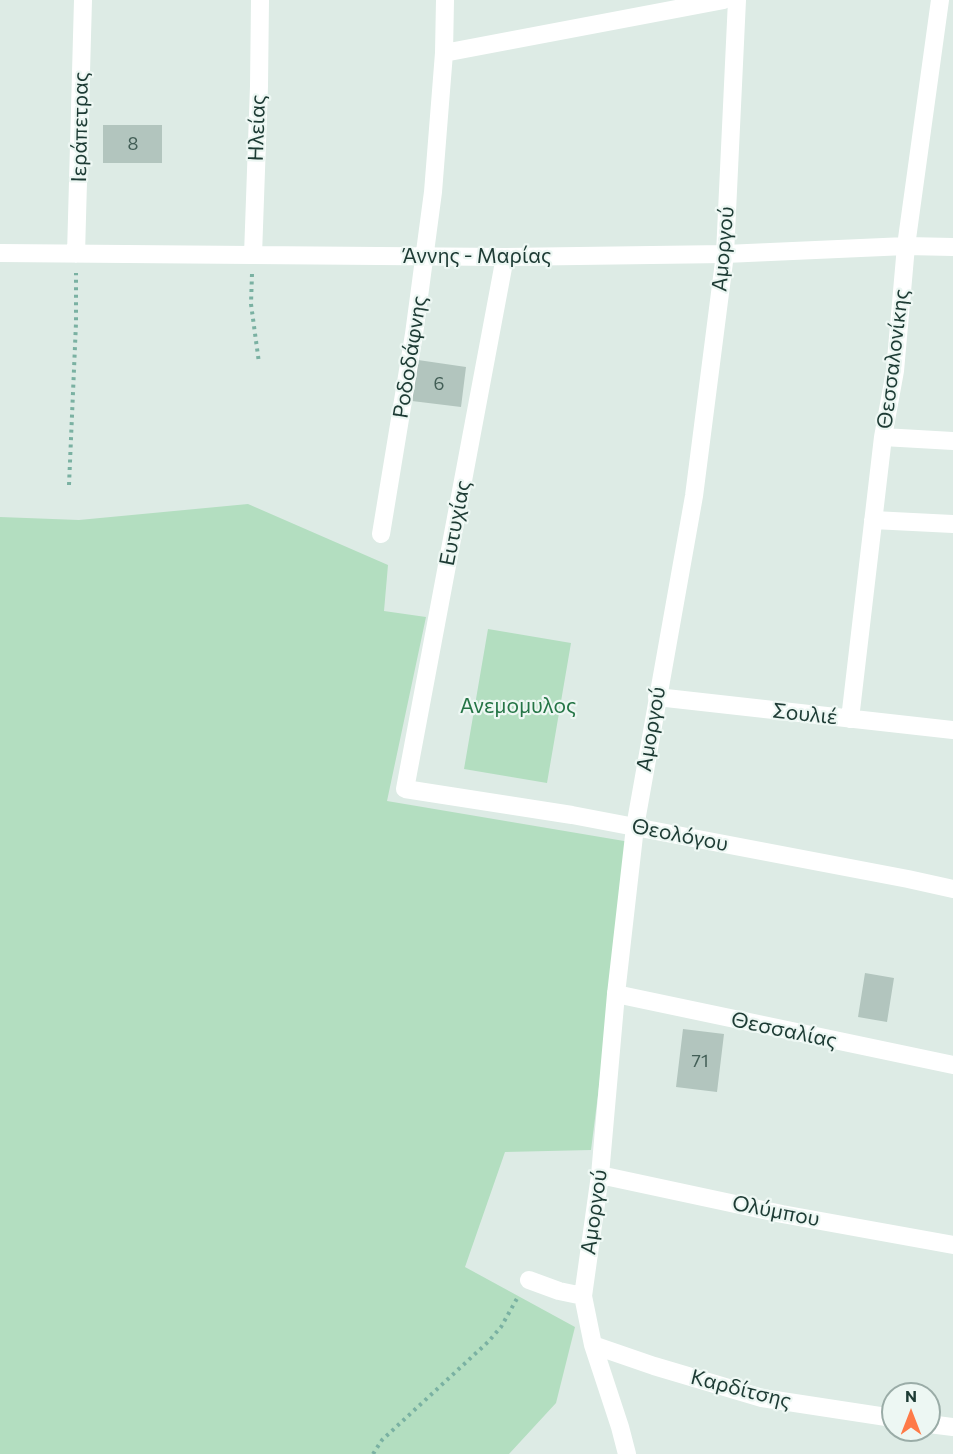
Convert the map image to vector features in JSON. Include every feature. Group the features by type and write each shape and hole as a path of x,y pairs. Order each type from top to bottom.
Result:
{"street":[{"name":"Ιεράπετρας","path":"76,254 83,0"},
{"name":"Ηλείας","path":"252,255 260,0"},
{"name":"Ροδοδάφνης","path":"381,534 426,257 444,53 445,0"},
{"path":"444,53 654,6 724,0"},
{"name":"Αμοργού","path":"627,1454 593,1345 583,1296 600,1175 616,994 635,827 694,496 725,254 736,0"},
{"name":"Θεσσαλονίκης","path":"850,719 873,520 895,371 906,246 940,0"},
{"name":"Άννης - Μαρίας","path":"0,253 505,257 725,254 906,246 953,247"},
{"name":"Ευτυχίας","path":"405,789 505,257"},
{"path":"884,437 953,441"},
{"path":"873,520 953,524"},
{"name":"Σουλιέ","path":"657,697 953,730"},
{"name":"Θεολόγου","path":"405,789 572,815 908,879 953,890"},
{"name":"Θεσσαλίας","path":"616,994 953,1065"},
{"name":"Ολύμπου","path":"600,1175 782,1214 953,1245"},
{"path":"529,1280 559,1291 583,1296"},
{"name":"Καρδίτσης","path":"593,1345 762,1398 881,1416"}],"path":[{"path":"69,486 76,334 76,254"},
{"path":"252,255 251,304 259,363"},
{"path":"373,1454 382,1440 488,1342 501,1327 529,1280"}],"green space":[{"path":"248,504 388,565 384,611 426,617 387,801 630,842 591,1150 505,1152 465,1267 575,1327 556,1403 509,1454 0,1454 0,517 79,520"},
{"name":"Ανεμομυλος","path":"488,629 571,643 547,783 464,769"}],"building":[{"path":"103,125 162,125 162,163 103,163"},
{"path":"418,360 466,367 461,407 412,401"},
{"path":"865,973 894,978 887,1022 858,1017"},
{"path":"683,1029 724,1034 717,1092 676,1087"}]}
